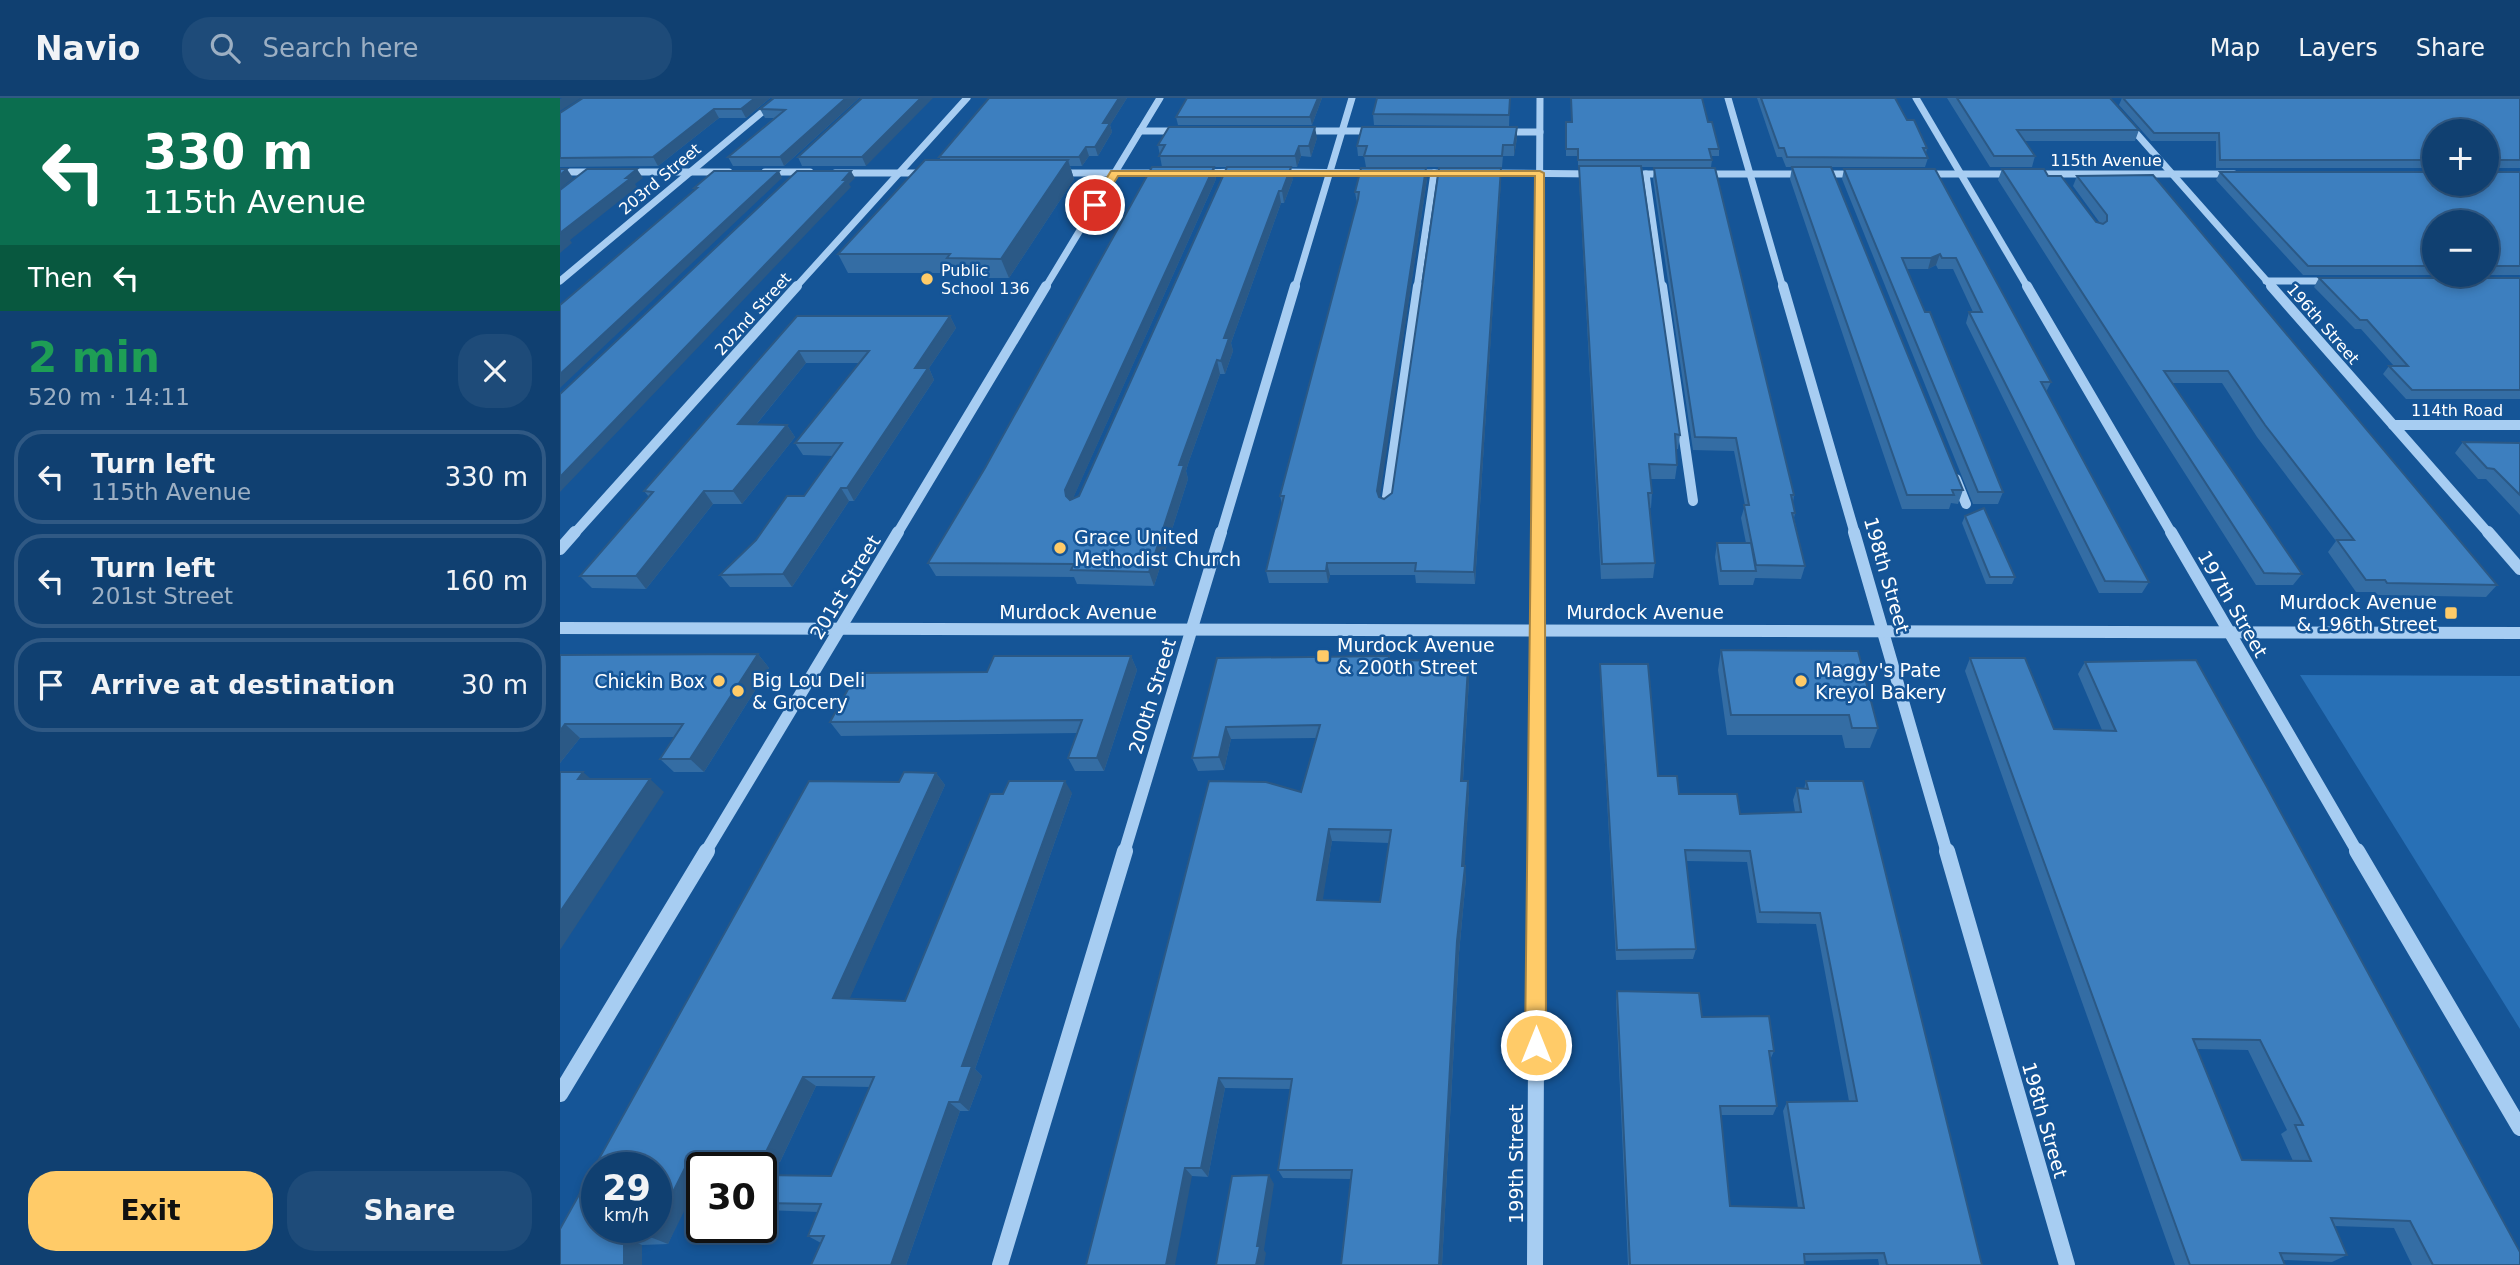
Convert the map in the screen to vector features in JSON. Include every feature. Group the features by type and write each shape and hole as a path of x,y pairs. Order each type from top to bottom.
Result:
{"street":[{"name":"203rd Street","path":"560,281 779,98"},
{"name":"202nd Street","path":"560,549 967,98"},
{"name":"201st Street","path":"560,1094 1160,98"},
{"name":"200th Street","path":"1000,1265 1352,98"},
{"name":"199th Street","path":"1535,1265 1540,98"},
{"name":"198th Street","path":"1728,98 2067,1265"},
{"name":"197th Street","path":"1916,98 2520,1128"},
{"name":"196th Street","path":"2105,98 2520,569"},
{"path":"1140,131 1196,131"},
{"path":"1288,131 1383,131"},
{"path":"1487,132 1540,132"},
{"path":"760,172 788,177 796,169 945,173"},
{"path":"560,172 604,172"},
{"path":"579,182 591,172"},
{"path":"618,172 734,172"},
{"path":"1187,173 1224,177 1252,172"},
{"path":"1265,172 1382,173"},
{"path":"1053,173 1174,173"},
{"path":"1408,173 1461,173"},
{"path":"1386,504 1434,173"},
{"path":"1474,173 1606,174"},
{"path":"1620,174 1671,174"},
{"path":"1646,174 1693,501"},
{"path":"1696,174 1834,178 1871,174"},
{"name":"115th Avenue","path":"1910,174 2245,174"},
{"path":"2056,174 2064,183"},
{"path":"2266,281 2343,281"},
{"name":"114th Road","path":"2393,425 2520,425"},
{"path":"1951,465 1966,503"},
{"name":"Murdock Avenue","path":"560,628 1883,629 2520,633"}],"shaded area":[{"path":"2300,675 2520,676 2520,1029"}],"building":[{"path":"583,98 755,98 741,109 714,109 653,157 560,158 560,113"},
{"path":"774,98 846,98 780,157 728,157 785,110 760,109"},
{"path":"862,98 921,98 862,157 798,157"},
{"path":"989,98 1119,98 1103,123 1110,123 1095,147 1086,147 1079,157 939,157"},
{"path":"1187,98 1318,98 1310,117 1176,117"},
{"path":"1377,98 1510,98 1509,115 1373,114"},
{"path":"1571,98 1702,98 1719,149 1709,149 1712,160 1578,160 1578,149 1566,149 1566,122 1572,122"},
{"path":"1761,98 1895,98 1907,120 1914,120 1927,148 1923,148 1928,158 1787,157 1784,148 1779,148"},
{"path":"1957,98 2110,98 2139,130 2017,130 2035,156 1994,156"},
{"path":"2123,98 2520,98 2520,160 2499,160 2499,119 2422,119 2422,160 2220,160 2219,133 2154,133"},
{"path":"1169,127 1315,127 1309,146 1299,146 1295,156 1159,156 1165,145 1158,145"},
{"path":"1362,127 1517,127 1514,145 1503,145 1502,156 1364,156 1367,146 1357,146"},
{"path":"925,160 1068,160 1001,259 947,258 950,254 838,254"},
{"path":"1579,166 1641,166 1680,435 1675,434 1677,465 1649,464 1652,493 1648,493 1655,563 1602,564"},
{"path":"1152,167 1214,167 1065,490 1070,500 1079,496 1227,167 1291,167 1282,191 1279,191 1224,338 1229,338 1221,361 1217,360 1179,465 1184,465 1149,572 1071,570 1074,564 928,563 985,468"},
{"path":"1792,167 1831,167 1963,490 1952,490 1954,495 1907,495"},
{"path":"1361,168 1426,168 1377,491 1379,497 1384,499 1392,493 1439,168 1501,168 1474,572 1415,571 1416,563 1327,563 1326,571 1266,571 1284,496 1280,496 1358,199 1359,192 1355,192"},
{"path":"1654,168 1715,168 1794,495 1791,495 1795,513 1792,513 1805,566 1756,565 1744,505 1749,505 1736,438 1695,437"},
{"path":"587,169 637,169 626,178 631,178 560,233 560,190"},
{"path":"1844,169 1935,169 2051,382 2041,382 2149,582 2105,581 1969,312 1982,312 1956,258 1942,258 1940,254 1931,258 1902,258 1925,312 1930,312 2003,492 1978,492"},
{"path":"2002,169 2044,169 2048,176 2061,176 2096,222 2103,224 2107,221 2107,215 2077,176 2153,175 2497,585 2387,583 2385,580 2366,580 2337,540 2354,540 2265,425 2228,371 2164,371 2302,574 2264,573"},
{"path":"714,171 779,171 560,374 560,305"},
{"path":"797,171 851,171 843,180 847,180 560,477 560,394"},
{"path":"2220,172 2422,172 2422,196 2499,196 2499,172 2520,172 2520,266 2499,266 2499,210 2422,210 2422,266 2308,266"},
{"path":"2319,278 2422,278 2422,287 2499,287 2499,278 2520,278 2520,390 2412,390 2389,366 2408,366 2367,320 2360,320"},
{"path":"797,316 950,316 915,368 928,368 847,488 841,488 783,574 720,575 756,540 787,496 804,496 842,443 795,443 869,351 799,351 738,424 787,425 733,491 704,491 636,576 580,576 653,492 644,491"},
{"path":"2463,442 2520,443 2520,495 2494,469 2487,468"},
{"path":"1984,508 2015,577 1990,577 1965,516"},
{"path":"1717,543 1751,543 1756,571 1721,571"},
{"path":"1721,650 1858,651 1878,728 1852,728 1849,715 1731,715"},
{"path":"758,654 690,759 660,759 683,724 565,724 560,731 560,655"},
{"path":"994,656 1131,656 1097,758 1068,758 1082,720 830,722 857,673 987,672"},
{"path":"1389,656 1389,660 1464,661 1463,667 1468,667 1461,781 1468,781 1462,866 1465,866 1457,941 1439,1265 1341,1265 1352,1170 1278,1170 1292,1079 1219,1078 1201,1168 1185,1168 1166,1265 1086,1265 1209,781 1266,782 1301,792 1320,725 1226,727 1219,757 1192,758 1217,658","holes":["1329,829 1391,830 1380,902 1317,900"]},
{"path":"1970,658 2025,658 2054,729 2116,731 2085,662 2196,660 2520,1252 2520,1265 2433,1265 2410,1221 2331,1218 2347,1255 2280,1253 2285,1265 2190,1265","holes":["2193,1039 2260,1040 2303,1125 2295,1125 2311,1161 2242,1160"]},
{"path":"1600,664 1648,664 1658,776 1677,776 1679,794 1737,794 1740,814 1801,812 1797,788 1808,789 1806,781 1863,781 1982,1265 1887,1265 1884,1253 1804,1254 1805,1265 1630,1265 1617,991 1699,993 1702,1017 1769,1016 1774,1051 1769,1051 1777,1106 1720,1106 1730,1206 1804,1208 1787,1102 1857,1101 1820,913 1760,912 1750,851 1685,850 1696,949 1617,950"},
{"path":"560,772 583,772 578,779 650,779 560,912"},
{"path":"904,772 936,773 833,998 905,1001 990,794 1003,794 1009,781 1065,781 962,1066 972,1066 959,1102 949,1102 891,1265 811,1265 824,1236 808,1236 821,1204 777,1203 777,1175 831,1176 874,1077 803,1077 766,1152 686,1152 686,1166 672,1194 672,1152 603,1152 809,781 899,782"},
{"path":"1269,1175 1256,1265 1216,1265 1232,1176"},
{"path":"581,1191 581,1243 624,1243 624,1265 560,1265 560,1229"}],"place":[{"name":"Public School 136","path":"927,279"},
{"name":"Grace United Methodist Church","path":"1060,548"},
{"name":"Murdock Avenue & 196th Street","path":"2451,613"},
{"name":"Murdock Avenue & 200th Street","path":"1323,656"},
{"name":"Chickin Box","path":"719,681"},
{"name":"Maggy's Pate Kreyol Bakery","path":"1801,681"},
{"name":"Big Lou Deli & Grocery","path":"738,691"}],"route":[{"path":"1095,205 1115,173 1540,173 1536,1045"}]}
